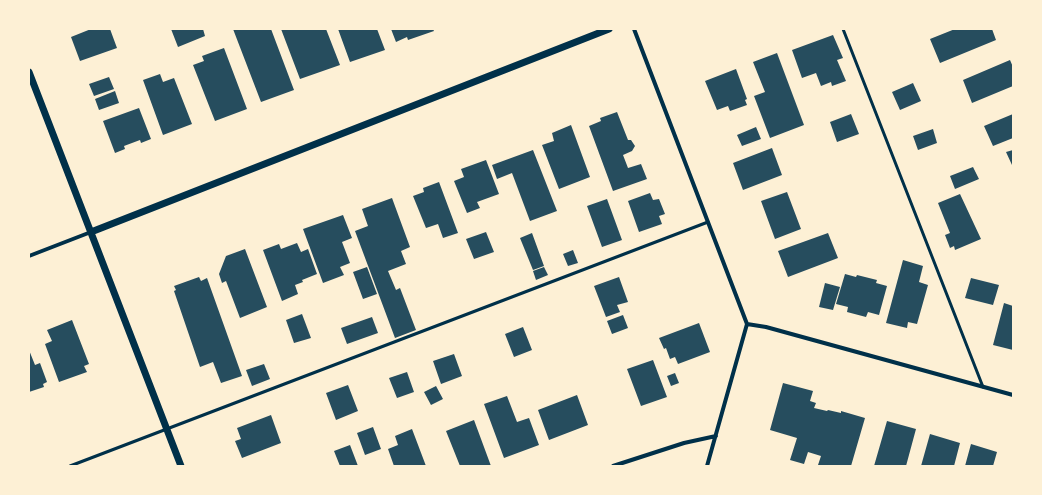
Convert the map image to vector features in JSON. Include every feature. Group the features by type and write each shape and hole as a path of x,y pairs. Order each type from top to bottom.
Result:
{"street":[{"path":"29,256 610,29"},
{"path":"634,29 747,324 707,466"},
{"path":"29,72 181,466"},
{"path":"747,324 1013,395"},
{"path":"614,466 684,442 716,436"}],"lane":[{"path":"843,29 983,387"},
{"path":"70,466 708,222"}],"building":[{"path":"91,29 110,29 117,48 80,61 71,37"},
{"path":"171,29 203,29 205,36 178,47"},
{"path":"233,29 271,29 294,90 261,102"},
{"path":"281,29 326,29 340,65 300,79"},
{"path":"338,29 377,29 385,50 350,62"},
{"path":"391,29 433,29 434,31 408,40 407,37 396,42"},
{"path":"955,29 992,29 996,40 940,63 930,39"},
{"path":"833,35 843,58 837,60 846,81 832,86 831,82 821,86 816,73 802,78 792,50"},
{"path":"224,48 247,109 215,121 193,65 204,61 202,56"},
{"path":"777,53 804,125 770,138 754,96 765,92 753,62"},
{"path":"1010,60 1013,67 1013,86 972,103 963,80"},
{"path":"736,69 747,99 745,100 747,105 730,111 728,106 717,110 705,81"},
{"path":"160,74 163,82 174,78 192,124 163,135 143,80"},
{"path":"109,77 114,89 94,96 89,84"},
{"path":"913,83 921,101 900,110 892,92"},
{"path":"115,91 119,103 99,110 95,99"},
{"path":"139,108 151,139 141,143 140,140 124,146 125,149 115,153 103,121"},
{"path":"617,112 628,140 631,140 635,146 632,151 623,155 628,168 641,164 647,179 613,191 589,126 601,121 600,118"},
{"path":"851,114 859,134 837,142 830,122"},
{"path":"1013,114 1013,138 993,146 984,126"},
{"path":"571,125 590,177 559,189 542,145 554,141 552,133"},
{"path":"756,127 761,139 742,146 737,135"},
{"path":"933,129 937,143 918,150 913,136"},
{"path":"772,148 782,175 743,190 733,163"},
{"path":"533,150 557,211 530,221 512,173 497,179 492,165"},
{"path":"1013,150 1013,165 1012,165 1006,152"},
{"path":"486,160 499,194 477,202 480,208 467,213 454,181 464,177 461,169"},
{"path":"973,167 979,179 955,189 950,176"},
{"path":"439,182 458,233 443,238 438,224 426,228 413,196 424,192 423,188"},
{"path":"787,192 801,229 775,239 761,201"},
{"path":"650,193 653,200 659,199 665,214 659,216 662,224 639,232 628,201"},
{"path":"960,194 981,239 955,250 954,246 950,248 945,235 950,233 938,203"},
{"path":"392,198 410,247 401,251 406,264 388,271 396,290 400,288 416,330 395,338 355,231 368,226 362,209"},
{"path":"607,199 622,240 602,247 587,206"},
{"path":"343,215 352,238 342,242 350,263 340,267 344,275 323,283 303,229"},
{"path":"486,232 494,252 474,259 466,239"},
{"path":"532,233 544,266 533,270 520,238"},
{"path":"828,233 838,258 788,277 778,251"},
{"path":"297,243 301,252 308,249 317,274 302,280 303,282 295,285 298,294 282,301 263,250 279,244 281,249"},
{"path":"245,249 267,307 240,318 226,281 222,283 219,274 226,256"},
{"path":"573,250 578,263 568,266 563,254"},
{"path":"903,260 923,266 919,282 928,285 917,324 908,322 907,328 886,323"},
{"path":"367,267 377,294 363,299 353,272"},
{"path":"544,267 548,275 536,280 533,271"},
{"path":"845,274 856,277 857,275 877,280 876,283 887,286 879,315 868,312 866,317 847,312 848,307 836,304"},
{"path":"199,277 201,281 207,278 242,376 221,383 213,362 200,367 174,291 176,290 174,286"},
{"path":"619,277 628,302 617,305 620,312 606,317 594,286"},
{"path":"971,278 999,285 993,305 965,298"},
{"path":"825,283 840,287 833,310 819,307"},
{"path":"1004,303 1013,306 1013,350 993,345"},
{"path":"302,314 311,338 294,343 286,320"},
{"path":"623,315 628,328 612,334 607,321"},
{"path":"372,317 378,333 347,344 341,328"},
{"path":"72,320 89,364 84,366 87,372 59,382 45,344 52,341 47,330"},
{"path":"699,323 710,352 678,364 675,357 670,359 666,348 664,349 659,338"},
{"path":"523,327 532,350 514,357 505,334"},
{"path":"29,350 35,365 40,363 47,382 43,384 44,387 29,392"},
{"path":"454,354 462,376 441,384 433,361"},
{"path":"653,360 667,397 641,406 627,369"},
{"path":"264,364 270,379 252,386 246,370"},
{"path":"407,372 414,392 397,398 389,378"},
{"path":"675,373 679,383 671,386 667,376"},
{"path":"783,383 813,391 810,401 816,403 814,408 841,413 841,411 865,418 851,466 819,466 821,456 808,452 804,464 790,460 797,438 770,430"},
{"path":"348,385 358,411 336,420 326,393"},
{"path":"436,386 443,399 431,405 424,392"},
{"path":"577,395 588,425 549,440 538,410"},
{"path":"507,396 517,422 529,418 539,445 504,458 484,404"},
{"path":"271,415 281,443 242,458 235,441 241,439 237,428"},
{"path":"474,420 491,466 460,466 446,431"},
{"path":"887,421 916,429 906,466 874,466"},
{"path":"373,427 381,449 365,455 357,433"},
{"path":"412,429 426,466 394,466 388,449 398,445 395,436"},
{"path":"930,434 960,443 954,466 921,466"},
{"path":"971,444 997,452 993,466 965,466"},
{"path":"350,445 358,466 340,466 334,451"}]}
